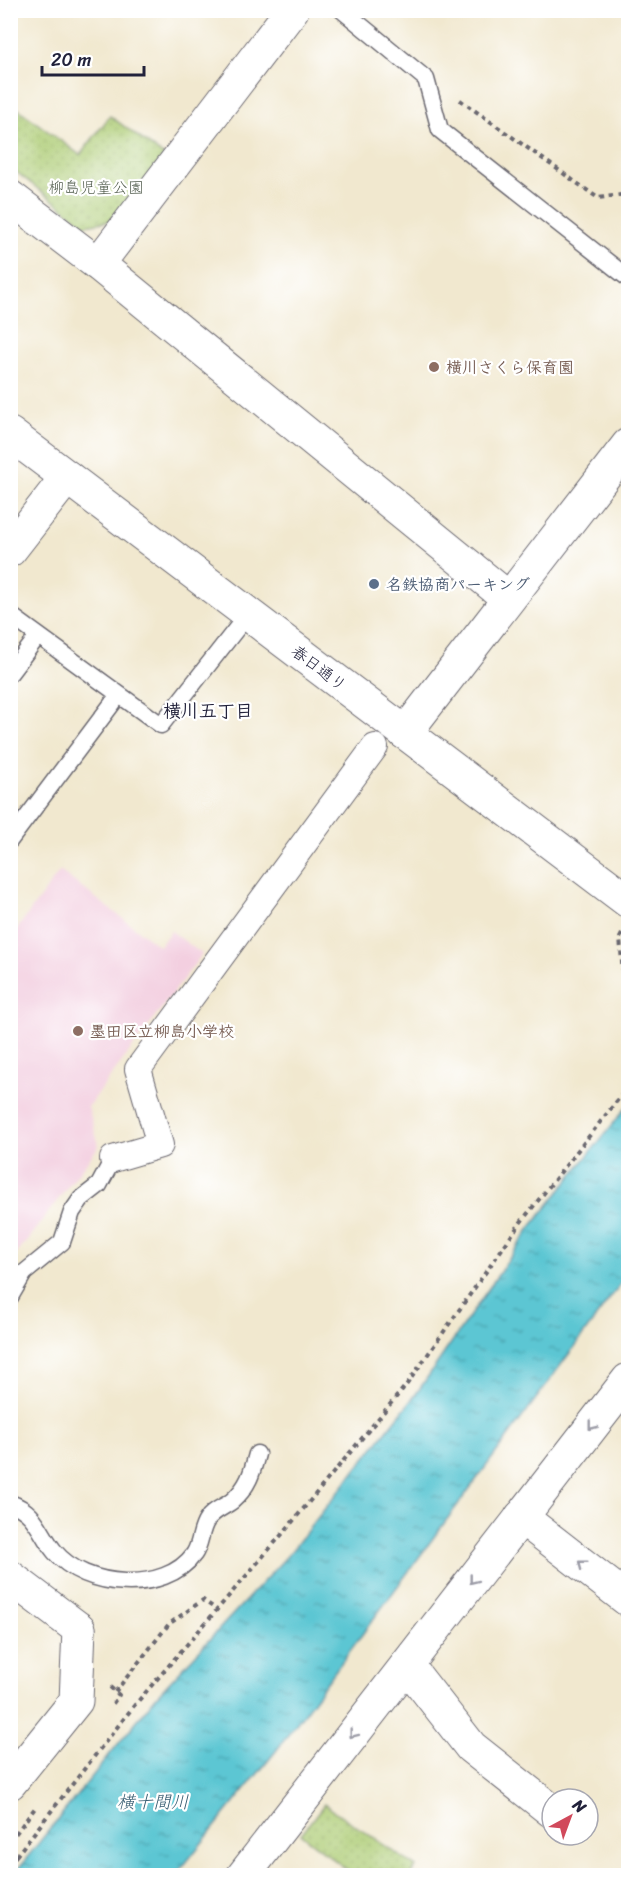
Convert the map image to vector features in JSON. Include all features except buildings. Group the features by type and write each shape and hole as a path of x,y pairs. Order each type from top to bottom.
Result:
{"street":[{"path":"98,264 292,10"},
{"path":"10,197 98,264 508,598"},
{"name":"春日通り","path":"10,434 628,901"},
{"path":"405,733 628,445"},
{"path":"10,550 68,477"},
{"path":"113,1159 160,1145 138,1069 375,747"},
{"path":"251,1873 407,1665 628,1380"},
{"path":"521,1517 628,1600"},
{"path":"10,1577 78,1629 76,1701 10,1783"},
{"path":"407,1665 471,1747 540,1802"}],"lane":[{"path":"342,10 426,79 440,130 628,278"},
{"path":"10,615 160,725 248,614"},
{"path":"10,673 38,636"},
{"path":"10,840 118,696"},
{"path":"10,1297 24,1273 62,1242 72,1212 81,1199 99,1185 113,1159"},
{"path":"10,1503 20,1506 35,1519 53,1551 65,1563 107,1581 143,1582 176,1570 193,1555 206,1521 215,1511 231,1501 251,1479 257,1454"}],"path":[{"path":"426,79 486,117 597,198 628,194"},
{"path":"622,934 620,938 623,975 628,980"},
{"path":"10,1863 133,1707 407,1384 521,1222 628,1087"},
{"path":"115,1692 169,1624 203,1600 217,1610"},
{"path":"10,1847 16,1856"}],"shaded area":[{"name":"墨田区立柳島小学校","path":"60,871 159,946 171,931 202,954 88,1107 99,1146 11,1261 11,937"}],"green space":[{"name":"柳島児童公園","path":"10,103 80,155 110,116 164,156 116,220 85,225 11,168"},
{"path":"324,1804 416,1867 410,1875 354,1875 301,1834"}],"water":[{"name":"横十間川","path":"628,1105 628,1274 276,1751 176,1875 13,1875 155,1698 288,1555 416,1394 531,1227"}],"place":[{"name":"横川さくら保育園","path":"434,367"},
{"name":"名鉄協商パーキング","path":"374,584"},
{"name":"墨田区立柳島小学校","path":"78,1031"}],"district":[{"name":"横川五丁目","path":"208,711"}]}
